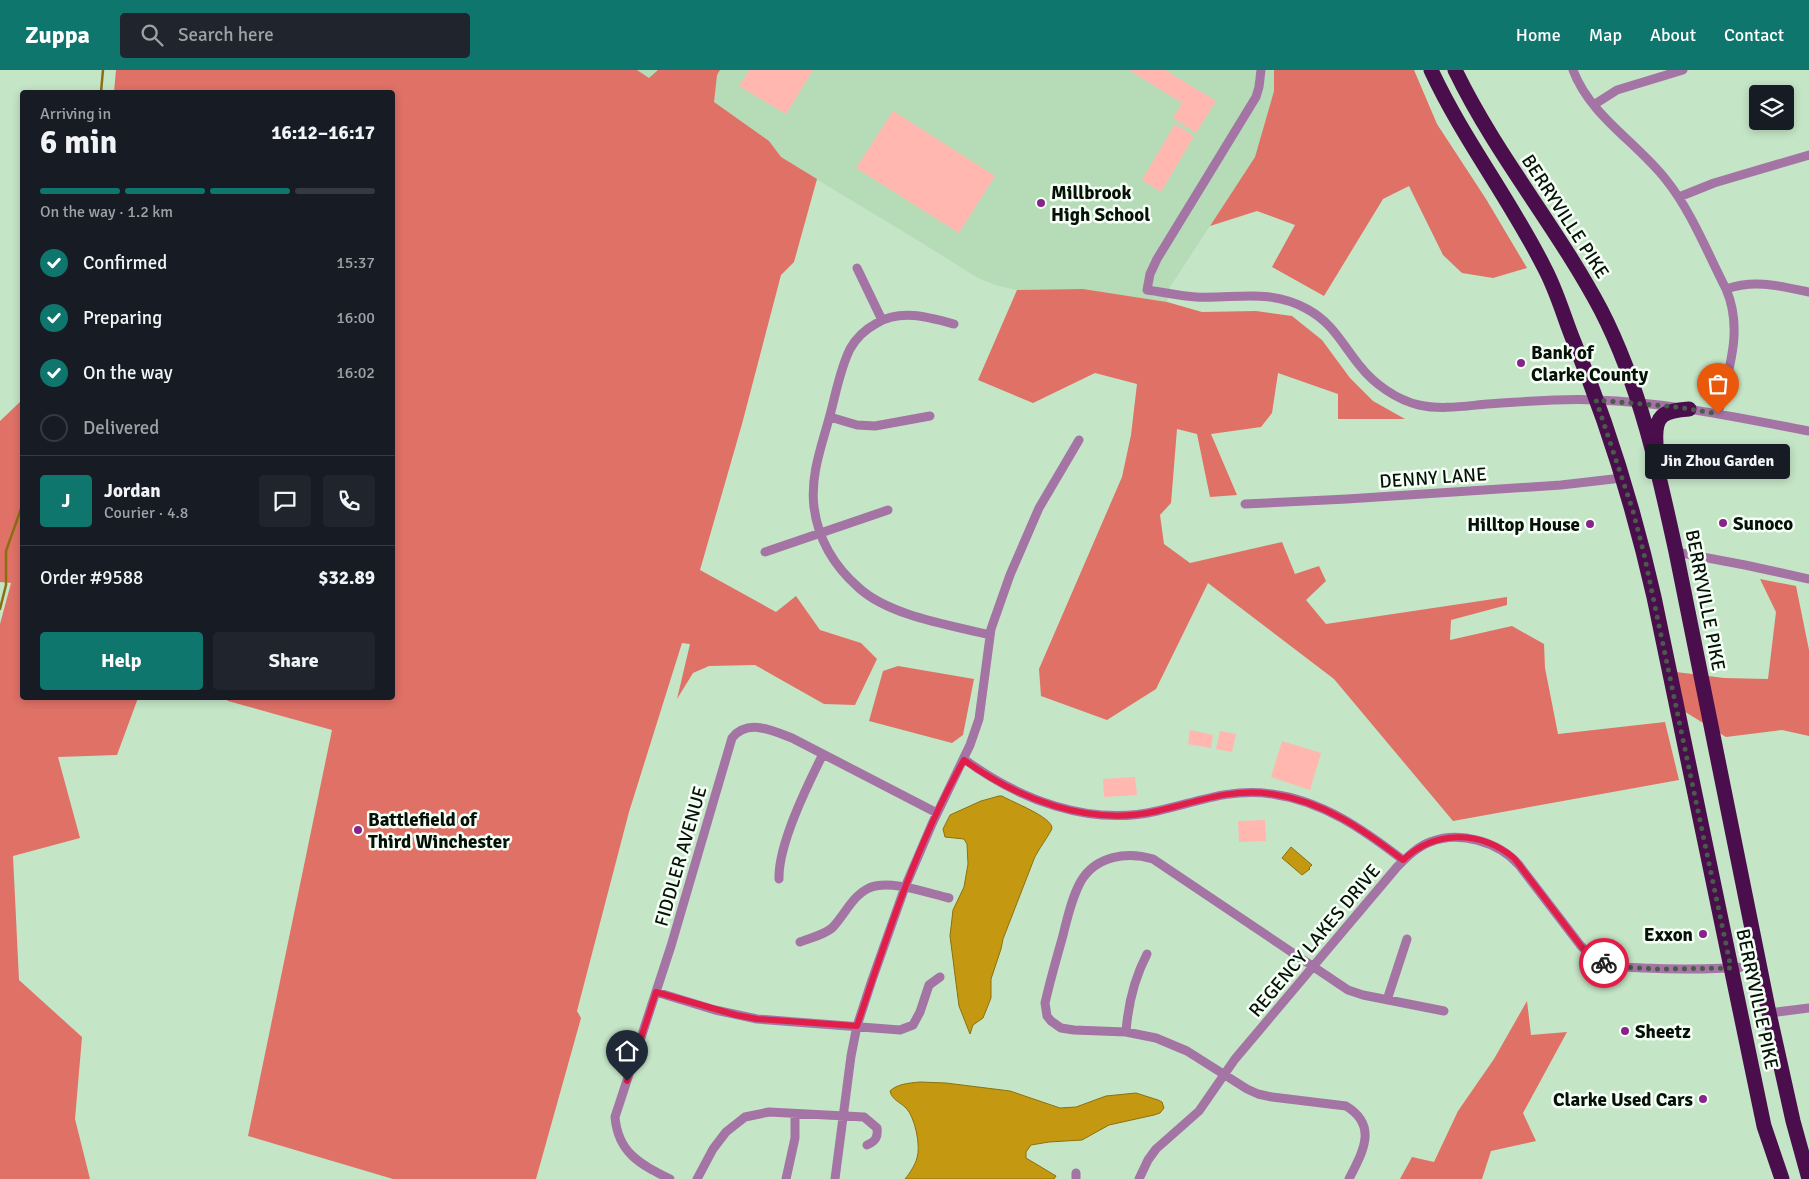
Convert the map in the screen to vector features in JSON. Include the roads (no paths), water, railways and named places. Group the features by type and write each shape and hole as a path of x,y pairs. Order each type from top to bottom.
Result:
{"highway":[{"name":"BERRYVILLE PIKE","path":"1431,70 1453,114 1512,209 1545,269 1562,308 1596,400 1633,511 1654,597 1764,1126 1782,1179"},
{"name":"BERRYVILLE PIKE","path":"1455,70 1482,122 1559,240 1600,310 1626,366 1639,403 1660,477 1760,966 1795,1129 1809,1179"},
{"path":"1660,477 1656,441 1657,422 1660,417 1670,411 1689,409"}],"street":[{"path":"1261,70 1256,97 1157,259 1150,274 1147,290 1195,297 1265,295 1298,304 1326,321 1368,376 1400,398 1419,405 1448,407 1535,401 1596,400 1689,409 1809,431"},
{"path":"1573,70 1578,84 1594,104 1660,172 1679,197 1726,289 1734,319 1734,347 1718,414"},
{"path":"1594,104 1617,90 1669,72 1683,70"},
{"path":"1679,197 1714,183 1809,155"},
{"path":"857,268 882,320"},
{"path":"1726,289 1756,283 1809,292"},
{"path":"954,324 912,315 891,317 866,330 851,348 846,358 816,464 814,508 829,552 857,587 876,600 912,615 990,635"},
{"path":"830,417 857,425 875,426 930,416"},
{"path":"835,1179 851,1056 857,1026 905,888 937,813 964,760 979,719 990,635 1010,576 1027,534 1052,483 1079,440"},
{"name":"DENNY LANE","path":"1246,504 1561,485 1622,478"},
{"path":"764,552 888,510"},
{"path":"1676,552 1809,579"},
{"name":"FIDDLER AVENUE","path":"670,1179 632,1156 621,1143 616,1130 615,1117 671,946 732,738 736,733 746,728 761,728 792,738 937,813"},
{"path":"779,879 783,851 805,791 823,754"},
{"path":"964,760 996,779 1052,805 1081,813 1116,816 1154,812 1206,797 1241,793 1273,794 1331,812 1379,842 1403,860"},
{"name":"REGENCY LAKES DRIVE","path":"1139,1179 1148,1160 1156,1149 1199,1111 1224,1073 1403,860 1421,846 1440,839 1463,838 1486,843 1499,848 1514,858 1581,946 1596,960 1621,967 1659,969 1760,966"},
{"path":"1349,1179 1366,1141 1364,1126 1353,1110 1338,1104 1258,1094 1224,1073 1171,1044 1156,1038 1126,1032 1061,1028 1051,1021 1045,1010 1045,1002 1074,896 1082,881 1097,865 1115,857 1136,854 1153,858 1348,990 1363,995 1444,1011"},
{"path":"800,942 830,930 857,897 869,888 885,885 949,898"},
{"path":"1387,1000 1408,939"},
{"path":"1126,1032 1131,994 1148,954"},
{"path":"656,992 736,1015 757,1019 900,1030 913,1025 930,985 940,977"},
{"path":"1770,1013 1809,1008"},
{"path":"697,1179 713,1149 726,1132 745,1118 769,1112 864,1117 877,1128 878,1135 875,1140 867,1145"},
{"path":"786,1179 795,1138 796,1114"}],"waterway":[{"path":"101,90 103,70"},
{"path":"0,609 6,585 6,551 20,512"}],"place":[{"name":"Millbrook High School","path":"1041,203"},
{"name":"Bank of Clarke County","path":"1521,363"},
{"name":"Jin Zhou Garden","path":"1718,414"},
{"name":"Sunoco","path":"1723,523"},
{"name":"Hilltop House","path":"1590,524"},
{"name":"Battlefield of Third Winchester","path":"358,830"},
{"name":"Exxon","path":"1703,934"},
{"name":"Sheetz","path":"1625,1031"},
{"name":"Clarke Used Cars","path":"1703,1099"}]}
